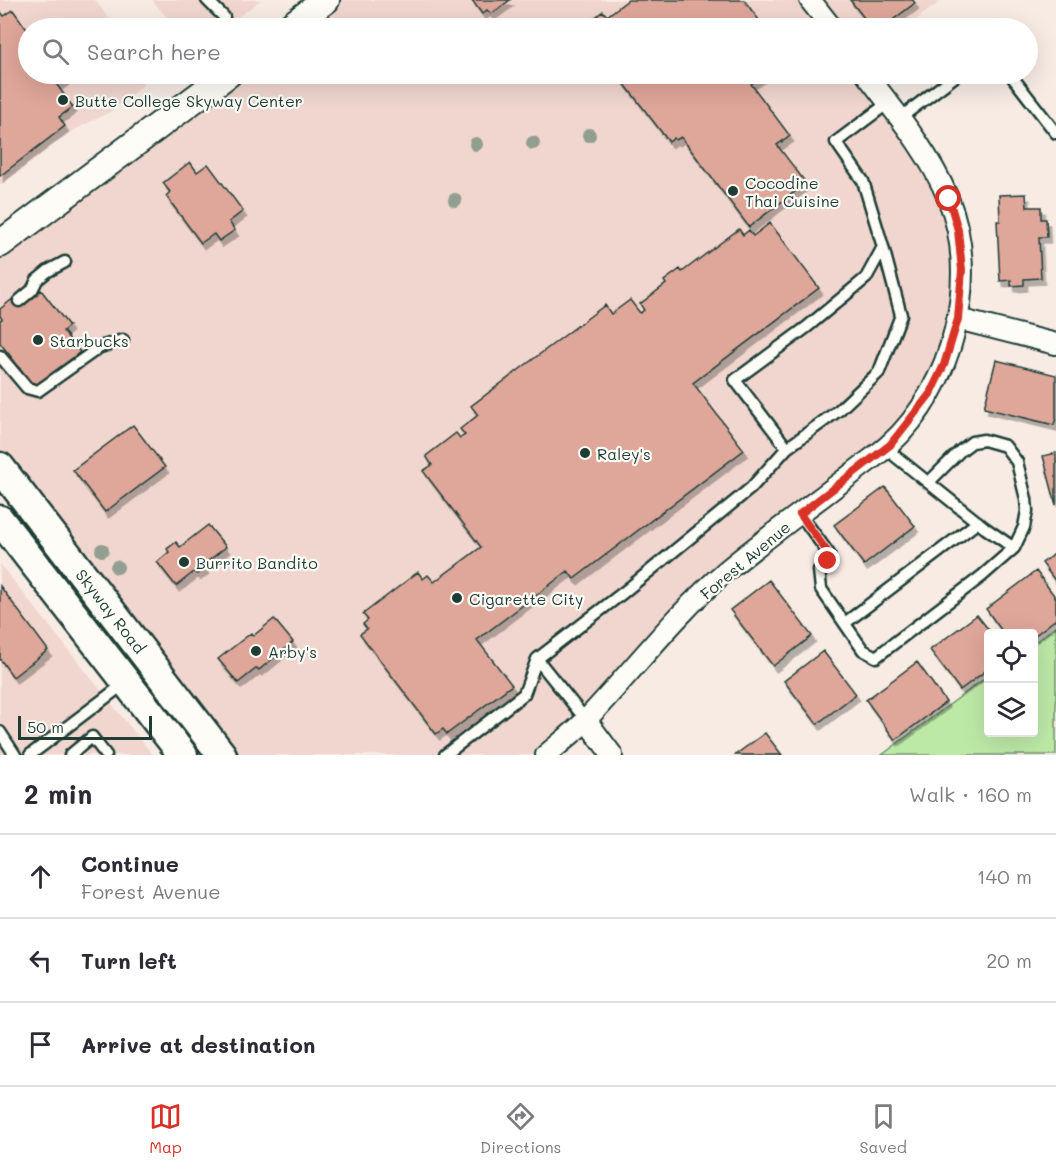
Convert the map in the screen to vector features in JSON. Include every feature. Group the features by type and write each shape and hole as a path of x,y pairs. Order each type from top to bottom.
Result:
{"main road":[{"name":"Skyway Road","path":"0,467 222,755"},
{"name":"Skyway Road","path":"0,520 183,755"}],"street":[{"path":"302,18 326,0"},
{"path":"810,0 824,18"},
{"path":"0,244 215,84"},
{"name":"Forest Avenue","path":"546,755 586,720 646,651 726,571 885,448 910,421 930,394 944,365 958,319 962,270 958,230 949,199 931,162 874,84"},
{"path":"958,319 1056,343"},
{"path":"586,720 612,755"}],"lane":[{"path":"207,0 224,17"},
{"path":"444,755 524,694 537,659 624,592 751,488 787,448 839,410 879,372 901,315 863,182 836,142 941,84"},
{"path":"1018,84 1056,133"},
{"path":"787,448 735,380 807,327 866,278 883,247"},
{"path":"19,302 32,290 37,280 65,262"},
{"path":"0,356 27,388 38,391 100,347 123,340"},
{"path":"800,514 829,554 828,561 819,570 821,589 863,650 876,657 982,576 1014,548 1024,527 1026,500 1017,462 1005,446 984,440 972,442 930,482"},
{"path":"885,448 1014,548"},
{"path":"845,623 978,522"},
{"path":"537,659 586,720"},
{"path":"30,755 126,682"},
{"path":"0,732 15,755"},
{"path":"70,755 92,737 106,755"}],"shaded area":[{"name":"Butte College Skyway Center","path":"0,0 95,0 108,18 18,18 18,84 143,84 110,112 66,134 0,185"},
{"path":"152,0 261,0 237,18 167,18"},
{"path":"326,0 942,0 918,18 302,18"},
{"path":"215,84 873,84 949,199 958,319 910,421 757,547 546,755 222,755 0,467 0,244"},
{"path":"0,564 114,707 153,755 0,755"}],"green space":[{"path":"1056,626 1056,755 882,755 984,679 984,737 1038,737 1038,640"}],"building":[{"path":"472,0 510,0 491,14 487,10 482,14"},
{"path":"628,0 744,0 758,18 594,18 603,11 607,16"},
{"path":"850,0 913,0 915,3 895,18 864,18"},
{"path":"13,10 19,18 18,84 58,84 73,107 59,117 65,126 0,176 0,11 4,16"},
{"path":"625,84 751,84 790,136 777,145 806,183 749,227 681,137 669,142"},
{"path":"190,162 197,172 208,164 243,211 229,222 235,230 219,241 214,234 201,243 166,196 170,192 163,183"},
{"path":"1026,194 1027,207 1041,207 1041,219 1046,219 1047,237 1039,237 1041,278 1024,279 1024,285 1011,286 1011,280 1000,281 997,221 1000,221 999,195"},
{"path":"770,223 819,288 693,383 744,450 574,579 568,571 477,640 512,685 447,734 443,729 436,734 360,634 367,629 363,624 368,620 363,614 418,572 423,579 428,575 434,582 481,547 423,471 432,465 426,456 456,433 460,438 465,435 460,429 478,415 471,406 605,305 611,314 630,300 640,313 644,310 640,304 666,284 664,281 680,269 682,272 739,229 743,235 749,230 753,236"},
{"path":"41,290 69,326 63,331 80,352 35,387 0,343 0,320 2,319 0,309 15,297 22,306"},
{"path":"996,360 1056,375 1054,425 984,408"},
{"path":"133,425 165,467 105,512 73,470"},
{"path":"1056,453 1056,505 1043,456"},
{"path":"885,487 915,526 864,565 834,525"},
{"path":"208,525 226,547 203,565 205,568 197,574 195,571 176,586 157,562 169,552 167,549 176,542 180,547"},
{"path":"1056,553 1056,582 1042,563"},
{"path":"1036,571 1056,598 1056,619 1038,633 1038,629 1000,629 986,609"},
{"path":"769,580 812,636 773,666 730,610"},
{"path":"0,586 48,650 13,677 0,659"},
{"path":"977,615 988,629 984,629 984,672 960,690 930,650"},
{"name":"Arby's","path":"274,619 293,642 259,670 257,668 238,683 218,659 251,633 253,636"},
{"path":"823,651 856,694 817,724 784,681"},
{"path":"917,662 946,702 895,740 866,700"},
{"path":"765,733 782,755 735,755"}],"place":[{"name":"Butte College Skyway Center","path":"63,100"},
{"name":"Cocodine Thai Cuisine","path":"733,191"},
{"name":"Starbucks","path":"38,340"},
{"name":"Raley's","path":"585,453"},
{"name":"Burrito Bandito","path":"184,562"},
{"name":"Cigarette City","path":"457,598"},
{"name":"Arby's","path":"256,651"}],"route":[{"path":"828,561 829,554 800,514 890,445 930,394 944,365 958,319 962,270 958,230 949,199"}]}
